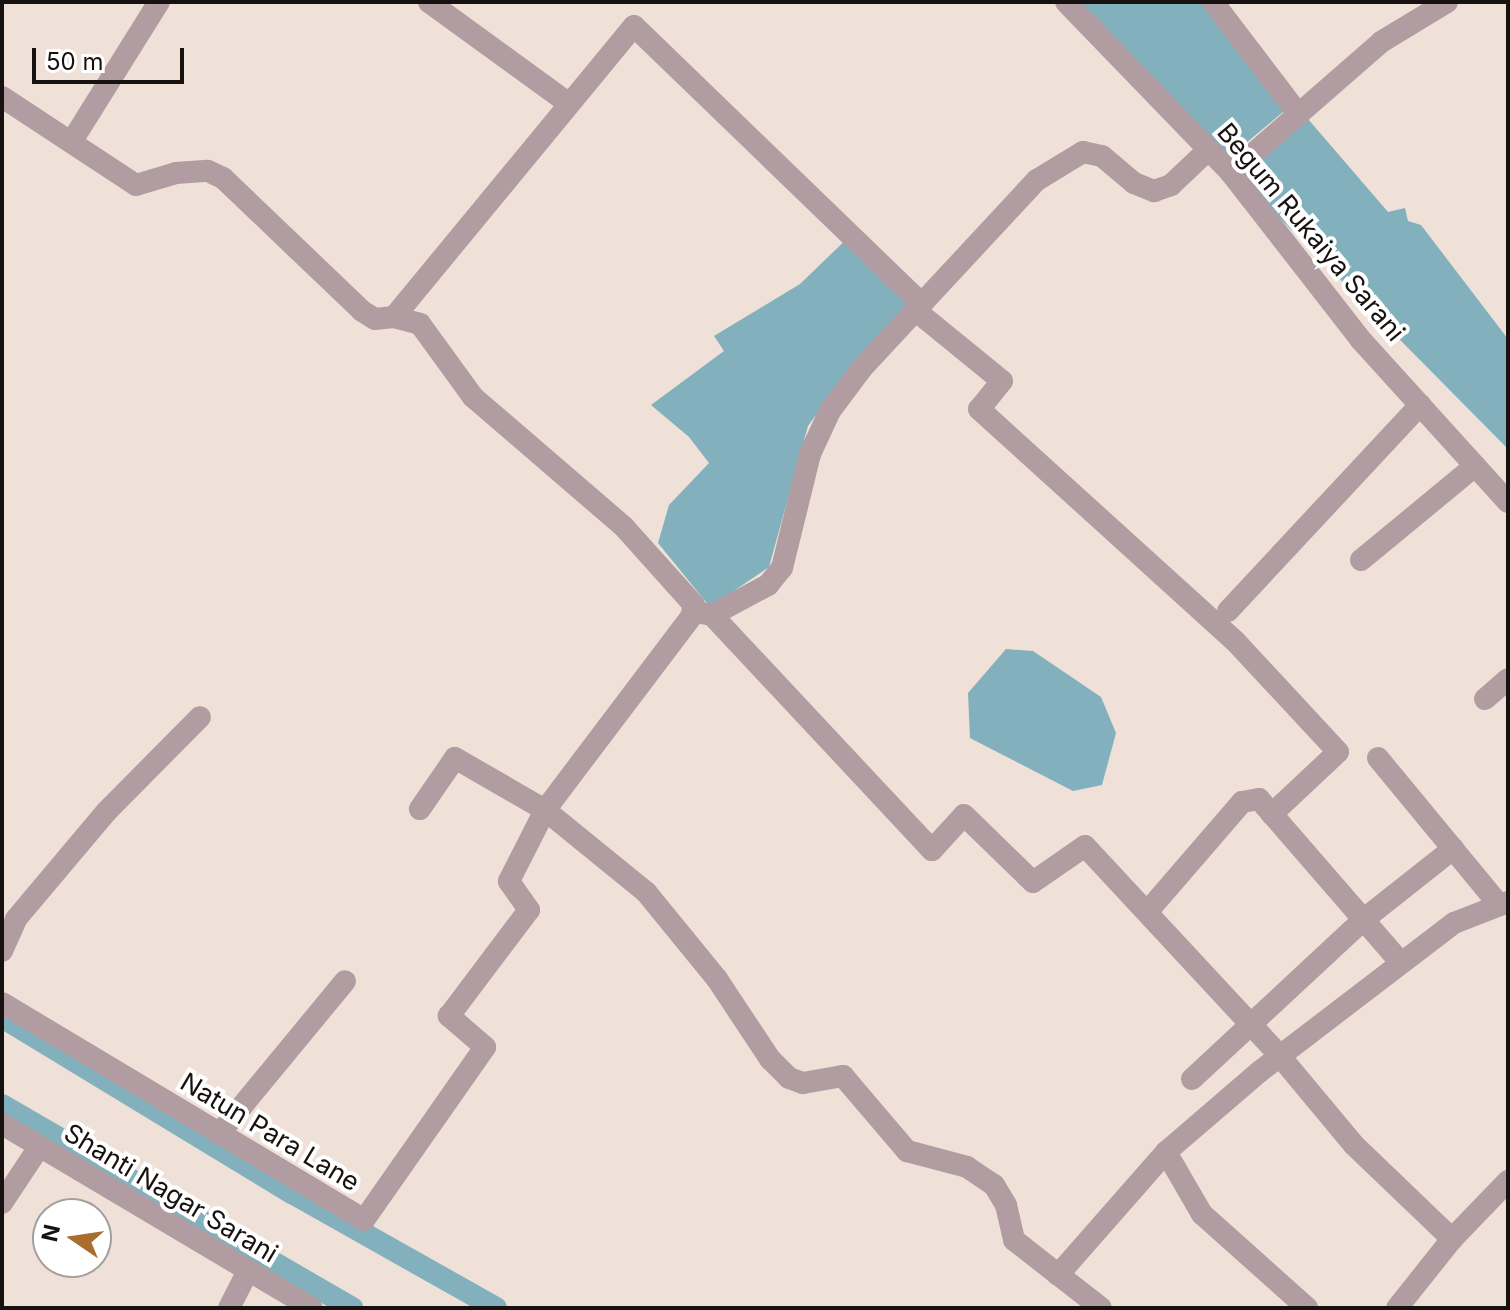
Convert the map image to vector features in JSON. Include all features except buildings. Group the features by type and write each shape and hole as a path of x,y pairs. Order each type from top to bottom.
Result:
{"street":[{"path":"72,141 159,2"},
{"path":"429,2 568,103"},
{"name":"Begum Rukaiya Sarani","path":"1066,2 1231,173 1360,339 1508,502"},
{"path":"1213,2 1299,115"},
{"path":"1231,173 1381,42 1447,2"},
{"path":"394,317 634,26 918,306 1002,381 979,409 1235,641 1338,752 1272,814"},
{"path":"2,97 136,185 176,173 208,171 223,178 362,311 375,319 394,317 420,324 473,397 624,527 694,605 932,850 964,815 1033,882 1085,846 1279,1055 1354,1145 1452,1239"},
{"path":"545,810 702,613 768,585 782,568 786,535 820,428 862,368 1012,204 1065,160 1083,152 1102,156 1134,183 1154,191 1171,185 1208,150"},
{"path":"1228,611 1420,405"},
{"path":"1361,560 1475,466"},
{"path":"1485,699 1508,679"},
{"path":"2,951 16,919 97,823 200,717"},
{"path":"420,809 455,758 545,810 646,892 717,979 770,1059 789,1078 803,1083 843,1076 907,1151 967,1167 994,1185 1006,1205 1014,1240 1101,1308"},
{"path":"1058,1275 1166,1152 1279,1055 1454,923 1503,904 1378,758"},
{"path":"1148,911 1242,802 1259,799 1400,962"},
{"name":"Natun Para Lane","path":"2,1003 364,1220 485,1047 449,1016 529,910 509,881 545,810"},
{"path":"1192,1079 1363,920 1453,849"},
{"path":"219,1134 345,981"},
{"name":"Shanti Nagar Sarani","path":"2,1124 247,1273 312,1308"},
{"path":"2,1203 39,1147"},
{"path":"1166,1152 1202,1214 1307,1308"},
{"path":"1397,1308 1452,1239 1508,1181"},
{"path":"229,1308 247,1273"}],"water":[{"path":"1076,2 1213,2 1295,102 1227,159"},
{"path":"1308,119 1388,212 1405,208 1408,221 1421,225 1508,339 1508,449 1239,177"},
{"path":"853,233 919,294 856,360 808,426 769,567 710,607 658,543 669,505 709,463 689,437 651,405 724,351 714,336 800,284"},
{"path":"1006,649 1033,651 1101,697 1116,733 1102,785 1073,791 970,738 968,693"}],"waterway":[{"path":"2,1017 292,1193 496,1308"},
{"path":"2,1105 352,1308"}]}
